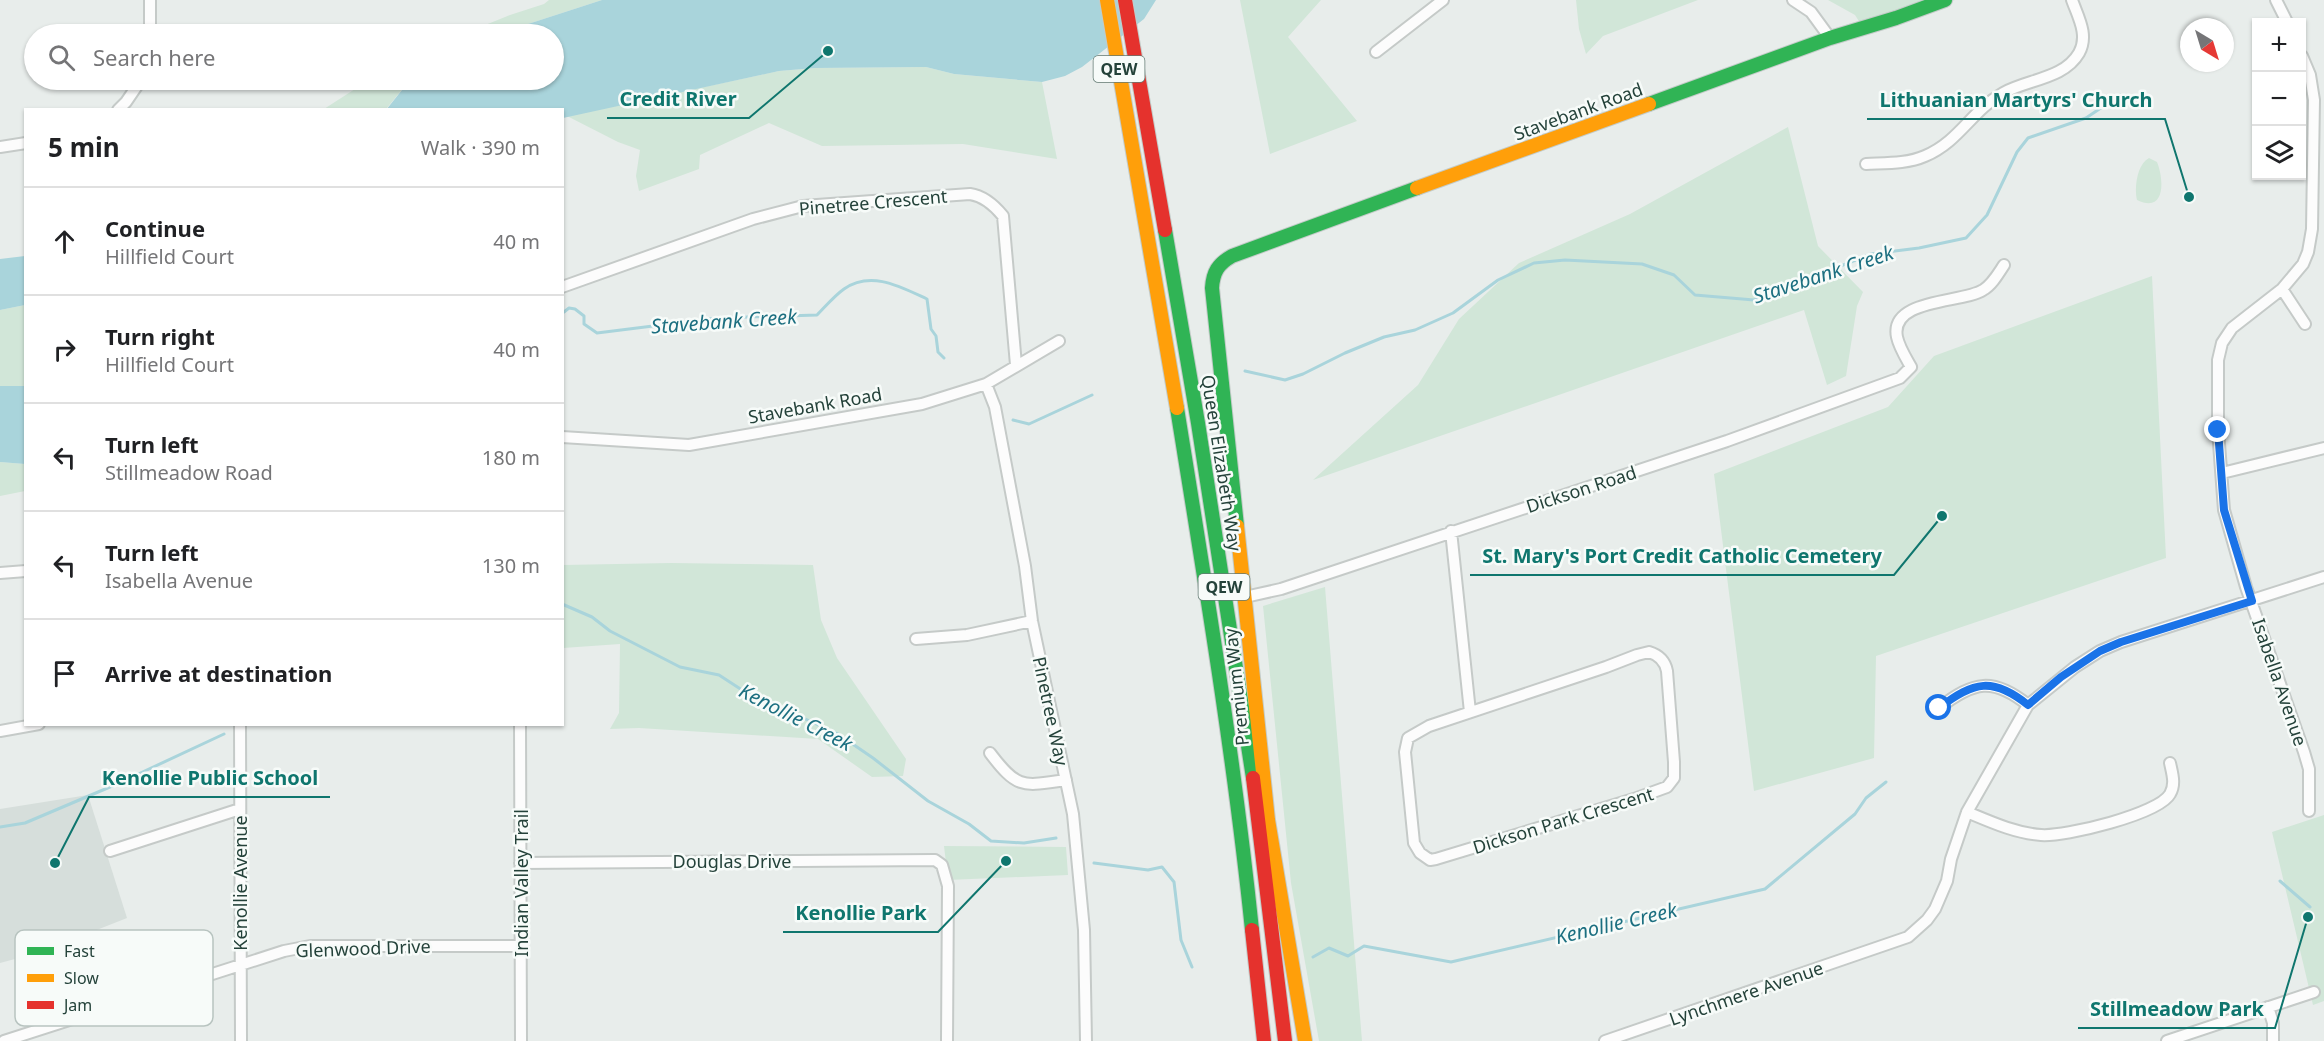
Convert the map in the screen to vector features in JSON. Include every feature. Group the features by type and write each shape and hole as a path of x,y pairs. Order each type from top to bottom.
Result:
{"main road":[{"name":"Queen Elizabeth Way","path":"1107,0 1223,690 1243,838 1264,1041"},
{"name":"Queen Elizabeth Way","path":"1125,0 1198,423 1250,755 1285,1041"},
{"name":"Stavebank Road","path":"1224,260 1830,38 1945,0"},
{"name":"Premium Way","path":"1224,260 1213,273 1212,288 1268,820 1305,1041"}],"street":[{"path":"150,0 150,24"},
{"path":"1376,52 1443,0"},
{"path":"1793,0 1811,12 1830,38"},
{"path":"1866,164 1911,160 1928,155 1953,140 1975,114 1995,97 2019,85 2058,72 2069,65 2080,52 2084,36 2072,0"},
{"path":"2276,0 2285,18"},
{"name":"Isabella Avenue","path":"2306,67 2310,75 2314,100 2312,229 2308,252 2303,264 2282,289 2232,328 2222,343 2218,360 2218,430 2224,510 2252,601 2304,752 2309,770 2309,812"},
{"path":"120,108 134,90"},
{"path":"0,147 24,143"},
{"name":"Pinetree Crescent","path":"564,286 753,219 794,208 980,195 1003,216 1016,365"},
{"name":"Dickson Road","path":"1245,597 1281,589 1727,441 1900,378 1911,367 1897,336 1898,327 1907,313 1935,301 1983,291 2004,265"},
{"path":"2282,289 2305,324"},
{"name":"Stavebank Road","path":"564,437 689,445 922,404 986,384 1059,341"},
{"name":"Pinetree Way","path":"986,384 995,407 1025,566 1032,621 1073,814 1084,930 1086,1041"},
{"path":"2222,473 2324,448"},
{"path":"1451,531 1470,712"},
{"path":"0,573 24,571"},
{"name":"Lynchmere Avenue","path":"1605,1041 1908,937 1927,920 1935,909 1947,881 1951,859 1966,812 2028,705 2061,677 2100,651 2121,642 2324,577"},
{"path":"916,639 967,635 1032,621"},
{"name":"Dickson Park Crescent","path":"1649,652 1656,654 1666,664 1674,778 1667,787 1634,799 1430,860 1420,854 1414,843 1405,752 1408,738 1429,726 1470,712 1606,667 1637,654 1649,652"},
{"path":"1939,708 1958,693 1982,686 1999,687 2011,692 2028,705"},
{"path":"0,731 28,726"},
{"name":"Kenollie Avenue","path":"240,726 240,1041"},
{"name":"Indian Valley Trail","path":"520,726 521,1041"},
{"path":"990,753 1014,781 1023,784 1066,780"},
{"path":"1966,812 2026,833 2061,835 2078,831 2149,809 2164,801 2174,784 2170,763"},
{"path":"110,851 240,809"},
{"name":"Douglas Drive","path":"520,863 935,860 942,865 948,886 947,1041"},
{"name":"Glenwood Drive","path":"213,975 284,951 310,946 521,946"},
{"path":"2168,1041 2314,992"},
{"path":"2268,1007 2273,1041"},
{"name":"Glenwood Drive","path":"4,1041 51,1026"}],"shaded area":[{"path":"88,795 127,918 97,930 15,930 15,959 0,963 0,809"}],"green space":[{"path":"549,0 602,0 528,24 488,24 510,15 544,4"},
{"path":"1240,0 1321,0 1288,37 1357,121 1270,154"},
{"path":"1576,0 1698,0 1603,36 1586,54 1579,29"},
{"path":"1828,0 1955,0 1867,34 1855,15"},
{"path":"926,67 954,74 1042,82 1057,159 963,144 822,146 769,123 700,155 699,169 639,191 636,176 640,150 618,142 567,116 779,71 815,68"},
{"path":"353,90 402,90 387,108 326,108"},
{"path":"1788,127 1818,246 1863,292 1857,306 1846,376 1827,385 1804,310 1313,480 1418,385 1459,319 1519,263 1630,214"},
{"path":"2149,158 2157,162 2161,185 2158,199 2146,203 2137,200 2136,189 2139,171"},
{"path":"2152,276 2166,558 1876,656 1874,758 1754,791 1714,474 1888,407 1934,356"},
{"path":"24,305 24,386 0,386 0,310"},
{"path":"0,462 24,464 24,491 0,496"},
{"path":"671,563 813,565 821,620 837,658 906,759 903,776 872,777 818,739 639,728 610,729 619,713 620,644 564,648 564,565"},
{"path":"1325,587 1362,1041 1319,1041 1291,883 1263,606"},
{"path":"2324,815 2324,1001 2313,1005 2272,832"},
{"path":"944,846 1066,847 1068,875 948,880"}],"water":[{"path":"602,0 1156,0 1144,19 1082,67 1065,76 1042,82 954,74 926,67 815,68 779,71 564,118 564,108 388,108 402,90 564,90 564,24 528,24"},
{"path":"24,256 24,305 0,310 0,259"},
{"path":"0,386 24,386 24,464 0,462"}],"waterway":[{"name":"Stavebank Creek","path":"1245,371 1285,380 1303,374 1384,337 1415,330 1453,313 1498,280 1534,263 1565,260 1642,264 1674,275 1695,295 1754,300 1871,254 1919,248 1966,238 1987,215 2017,152 2028,138 2086,118 2120,95"},
{"name":"Stavebank Creek","path":"564,312 569,308 575,309 584,316 584,324 597,333 717,318 817,315 833,298 854,283 886,282 927,299 931,329 936,336 938,352 944,358"},
{"name":"Stavebank Creek","path":"1013,420 1029,424 1092,395"},
{"name":"Kenollie Creek","path":"564,605 592,617 610,631 680,667 719,675 742,690 838,734 928,801 969,824 991,841 1024,843 1056,838"},
{"name":"Kenollie Creek","path":"0,827 25,823 117,784 224,734"},
{"name":"Kenollie Creek","path":"1313,957 1329,948 1348,956 1364,946 1451,962 1765,889 1855,814 1866,798 1886,782"},
{"name":"Kenollie Creek","path":"1094,863 1148,870 1162,867 1174,882 1181,940 1192,967"},
{"name":"Kenollie Creek","path":"2280,881 2310,907"}],"traffic: fast":[{"path":"1649,104 1830,38 1945,0"},
{"path":"1237,526 1212,288 1217,269 1232,256 1417,188"},
{"path":"1165,230 1198,423 1253,778"},
{"path":"1177,408 1228,734 1252,930"}],"traffic: slow":[{"path":"1107,0 1177,408"},
{"path":"1417,188 1649,104"},
{"path":"1237,526 1268,820 1305,1041"}],"traffic: jam":[{"path":"1125,0 1165,230"},
{"path":"1253,778 1285,1041"},
{"path":"1252,930 1264,1041"}],"place":[{"name":"Credit River","path":"828,51"},
{"name":"Lithuanian Martyrs' Church","path":"2189,197"},
{"name":"St. Mary's Port Credit Catholic Cemetery","path":"1942,516"},
{"name":"Kenollie Park","path":"1006,861"},
{"name":"Kenollie Public School","path":"55,863"},
{"name":"Stillmeadow Park","path":"2308,917"}],"route":[{"path":"1939,708 1958,693 1982,686 1999,687 2011,692 2028,705 2061,677 2100,651 2121,642 2252,601 2224,510 2218,430"}]}
